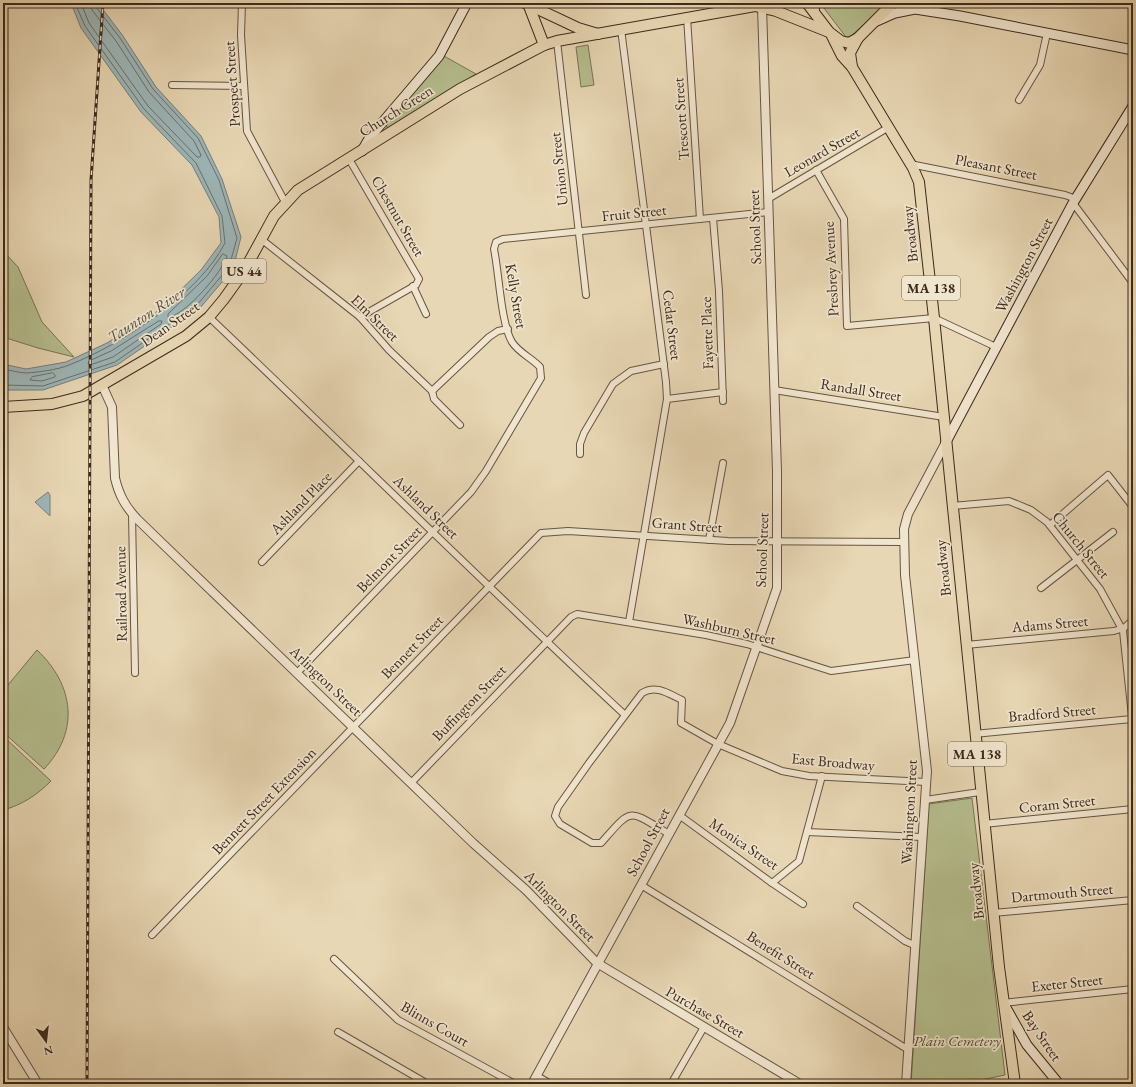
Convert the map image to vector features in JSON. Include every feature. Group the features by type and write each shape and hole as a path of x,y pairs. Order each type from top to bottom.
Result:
{"main road":[{"name":"Church Green","path":"362,151 370,137 439,56 467,3"},
{"path":"852,66 850,53 858,38 893,3"},
{"path":"905,3 915,9"},
{"path":"527,4 578,28 598,34"},
{"path":"527,4 544,45"},
{"name":"US 44","path":"544,45 557,41 760,4 831,34 845,42 852,42 858,38"},
{"name":"MA 138","path":"810,5 831,34"},
{"path":"872,24 895,13 915,9 960,16 1121,49 1133,50"},
{"path":"537,27 541,18 552,17"},
{"name":"Broadway","path":"831,34 842,56 852,66 889,127 919,182 944,416 974,734 993,913 1003,1003 1016,1084"},
{"name":"Church Green","path":"362,151 460,89 544,45"},
{"path":"1121,49 1133,55"},
{"name":"Washington Street","path":"946,442 1074,201 1133,106"},
{"name":"Dean Street","path":"3,407 57,403 82,396 170,346 193,330 209,316 244,271 260,240 285,202 303,186 362,151"},
{"name":"Bay Street","path":"1003,1003 1027,1045 1059,1084"}],"street":[{"name":"Prospect Street","path":"242,3 241,36 247,131 285,202"},
{"name":"School Street","path":"532,1084 732,718 778,586 774,390 760,4"},
{"name":"Trescott Street","path":"687,17 700,219"},
{"name":"Cedar Street","path":"621,29 664,364 667,399 629,622"},
{"path":"1019,100 1040,65 1047,34"},
{"name":"Union Street","path":"557,41 586,295"},
{"path":"172,85 244,86"},
{"name":"Leonard Street","path":"768,199 889,127"},
{"name":"Chestnut Street","path":"349,158 417,275 418,282 413,286"},
{"name":"Pleasant Street","path":"910,164 1065,194 1074,201"},
{"name":"Presbrey Avenue","path":"816,170 844,219 847,326 934,318"},
{"path":"1074,201 1133,283"},
{"name":"Fruit Street","path":"503,239 768,212"},
{"name":"Fayette Place","path":"713,218 719,291 722,401"},
{"name":"Kelly Street","path":"503,239 496,242 494,249 508,329 512,342 538,365 542,375"},
{"name":"Elm Street","path":"260,240 360,316 389,350 432,391 434,399 460,425"},
{"path":"360,316 413,286 426,314"},
{"name":"Ashland Street","path":"209,316 490,586 546,642 625,715"},
{"path":"934,318 996,347"},
{"path":"432,391 489,337 498,331 508,329"},
{"path":"580,454 580,444 584,432 613,384 631,371 664,364"},
{"name":"Belmont Street","path":"297,673 471,492 486,471 542,375"},
{"name":"Arlington Street","path":"102,385 112,407 115,478 121,499 132,514 412,782 473,843 526,890 598,963"},
{"name":"Randall Street","path":"774,390 944,416"},
{"path":"667,399 722,392"},
{"name":"Washington Street","path":"906,1084 907,1049 925,800 926,748 905,575 904,526 908,514 946,442"},
{"name":"Ashland Place","path":"262,562 359,461"},
{"path":"709,540 723,463"},
{"path":"1050,525 1108,475 1133,507"},
{"name":"Church Street","path":"952,506 1009,501 1038,514 1050,525 1103,593 1122,629 1133,726"},
{"name":"Railroad Avenue","path":"132,514 135,673"},
{"name":"Grant Street","path":"490,586 535,538 544,532 568,531 709,540 904,542"},
{"path":"1041,588 1113,532"},
{"name":"Bennett Street","path":"354,727 490,586"},
{"name":"Washburn Street","path":"546,642 571,617 577,614 715,637 757,646 831,671 915,660"},
{"name":"Adams Street","path":"966,645 1101,633 1122,629 1133,620"},
{"name":"Buffington Street","path":"412,782 546,642"},
{"path":"669,834 640,817 629,815 620,820 601,843 597,844 592,843 560,824 555,816 558,807 625,715 642,693 650,689 661,690 682,700 681,723 718,744"},
{"name":"Bradford Street","path":"974,734 1132,719"},
{"name":"Bennett Street Extension","path":"152,935 354,727"},
{"name":"East Broadway","path":"718,744 782,771 802,775 926,782"},
{"name":"Monica Street","path":"679,815 772,882 799,861 822,776"},
{"path":"925,800 980,792"},
{"name":"Coram Street","path":"984,824 1133,809"},
{"path":"807,832 922,837"},
{"path":"772,882 803,904"},
{"name":"Benefit Street","path":"641,886 907,1049"},
{"name":"Dartmouth Street","path":"993,913 1133,900"},
{"path":"857,906 905,941 914,945"},
{"name":"Blinns Court","path":"334,959 398,1020 515,1084"},
{"name":"Purchase Street","path":"598,963 800,1084"},
{"name":"Exeter Street","path":"1003,1003 1133,990"},
{"path":"3,1027 38,1084"},
{"path":"671,1084 704,1027"},
{"path":"338,1032 428,1084"},
{"path":"537,1076 551,1084"}],"green space":[{"path":"820,3 887,3 850,37 846,37"},
{"path":"588,45 594,85 581,87 576,47"},
{"path":"444,56 476,74 390,128 386,127 386,124"},
{"path":"3,251 18,267 42,322 74,357 3,337"},
{"path":"37,650 59,678 65,693 68,708 67,724 63,739 56,754 44,769 3,732 3,691"},
{"path":"3,736 51,781 29,799 3,810"},
{"name":"Plain Cemetery","path":"972,798 1005,1075 962,1084 911,1084 929,804"}],"water":[{"path":"71,3 98,3 123,36 156,87 201,136 222,179 241,237 233,269 200,308 117,365 43,390 7,390 3,389 3,364 26,369 66,362 107,343 161,309 201,270 221,243 219,217 192,165 141,112 81,28"},
{"path":"48,492 50,495 50,516 35,502"}],"railway":[{"path":"87,1084 91,180 103,3"}],"water label":[{"name":"Taunton River","path":"146,314"}]}
